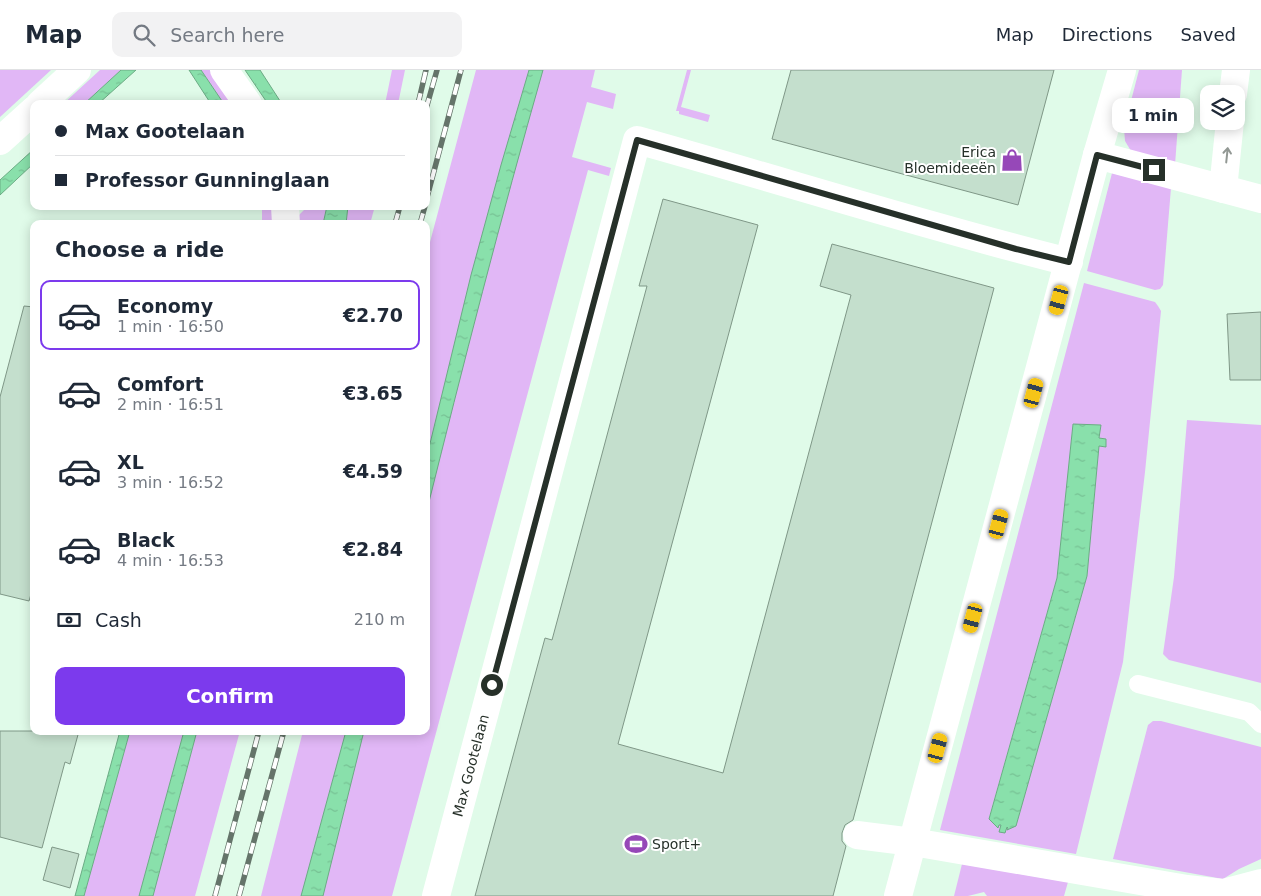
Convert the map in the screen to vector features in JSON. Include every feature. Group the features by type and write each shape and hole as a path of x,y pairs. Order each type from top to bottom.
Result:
{"street":[{"path":"44,100 77,70"},
{"path":"224,70 245,100"},
{"path":"898,896 1097,155 1122,70"},
{"path":"1234,85 1236,70"},
{"path":"0,141 30,114"},
{"path":"1223,189 1229,130"},
{"name":"Max Gootelaan","path":"436,896 637,140 1069,262"},
{"path":"1097,155 1261,199"},
{"path":"857,835 913,842 1090,872 1186,893 1222,893 1261,883"}],"lane":[{"path":"1138,684 1257,714"}],"shaded area":[{"path":"0,70 51,70 0,117"},
{"path":"100,70 121,70 88,100 67,100"},
{"path":"201,70 214,70 235,100 221,100"},
{"path":"392,70 405,70 399,100 386,100"},
{"path":"476,70 595,70 591,87 616,94 613,109 587,102 572,157 611,168 609,176 588,170 392,896 261,896 302,735 430,735 430,242"},
{"path":"687,70 691,70 681,107 710,115 708,122 679,114 679,111 676,111"},
{"path":"1139,70 1182,70 1175,165 1131,151 1125,141 1124,128"},
{"path":"1112,173 1171,188 1163,285 1160,289 1155,290 1087,271"},
{"path":"262,210 276,210 277,220 262,220"},
{"path":"304,210 326,210 324,220 294,220"},
{"path":"348,210 374,210 371,220 346,220"},
{"path":"1084,283 1155,302 1161,311 1123,662 1076,854 940,830","holes":["1073,424 1101,425 1099,439 1105,447 1099,446 1087,576 1016,826 1007,827 1005,833 1001,825 989,818 1057,578"]},
{"path":"1187,420 1261,425 1261,683 1169,660 1163,654 1174,577"},
{"path":"1153,721 1161,721 1261,747 1261,859 1223,879 1113,859 1148,725"},
{"path":"129,735 183,735 139,896 84,896"},
{"path":"196,735 239,735 195,896 153,896"},
{"path":"962,864 1068,882 1064,896 987,896 984,892 968,896 954,896"}],"water":[{"path":"121,70 136,70 102,100 88,100"},
{"path":"189,70 201,70 221,100 208,100"},
{"path":"245,70 260,70 279,100 265,100"},
{"path":"529,70 543,70 512,180 430,498 430,444 471,275"},
{"path":"30,153 30,167 0,195 0,180"},
{"path":"326,210 348,210 346,220 324,220"},
{"path":"1073,424 1101,425 1099,438 1106,439 1106,447 1099,446 1087,576 1016,826 1007,830 1007,827 1005,833 999,832 1001,825 998,828 989,819 1057,578"},
{"path":"119,735 129,735 84,896 75,896"},
{"path":"183,735 196,735 153,896 139,896"},
{"path":"345,735 363,735 323,896 301,896"}],"building":[{"path":"791,70 1054,70 1018,205 772,139"},
{"path":"663,199 758,225 618,744 723,773 851,295 820,286 832,244 994,288 853,820 845,825 842,833 842,841 846,846 833,896 475,896 545,638 552,640 572,566 647,286 639,286"},
{"path":"24,306 30,307 29,601 0,594 0,397"},
{"path":"1261,312 1261,380 1230,380 1227,314"},
{"path":"0,731 30,731 30,735 78,735 70,764 65,762 42,848 0,837"},
{"path":"52,847 79,854 70,888 43,880"}],"railway":[{"path":"419,100 426,70"},
{"path":"429,100 437,70"},
{"path":"430,186 461,70"},
{"path":"396,220 399,210"},
{"path":"421,220 424,210"},
{"path":"215,896 258,735"},
{"path":"239,896 283,735"}],"place":[{"name":"Erica Bloemideeën","path":"1012,160"},
{"name":"Sport+","path":"636,844"}],"route":[{"path":"492,685 637,140 1016,249 1069,262 1097,155 1154,170"}]}
